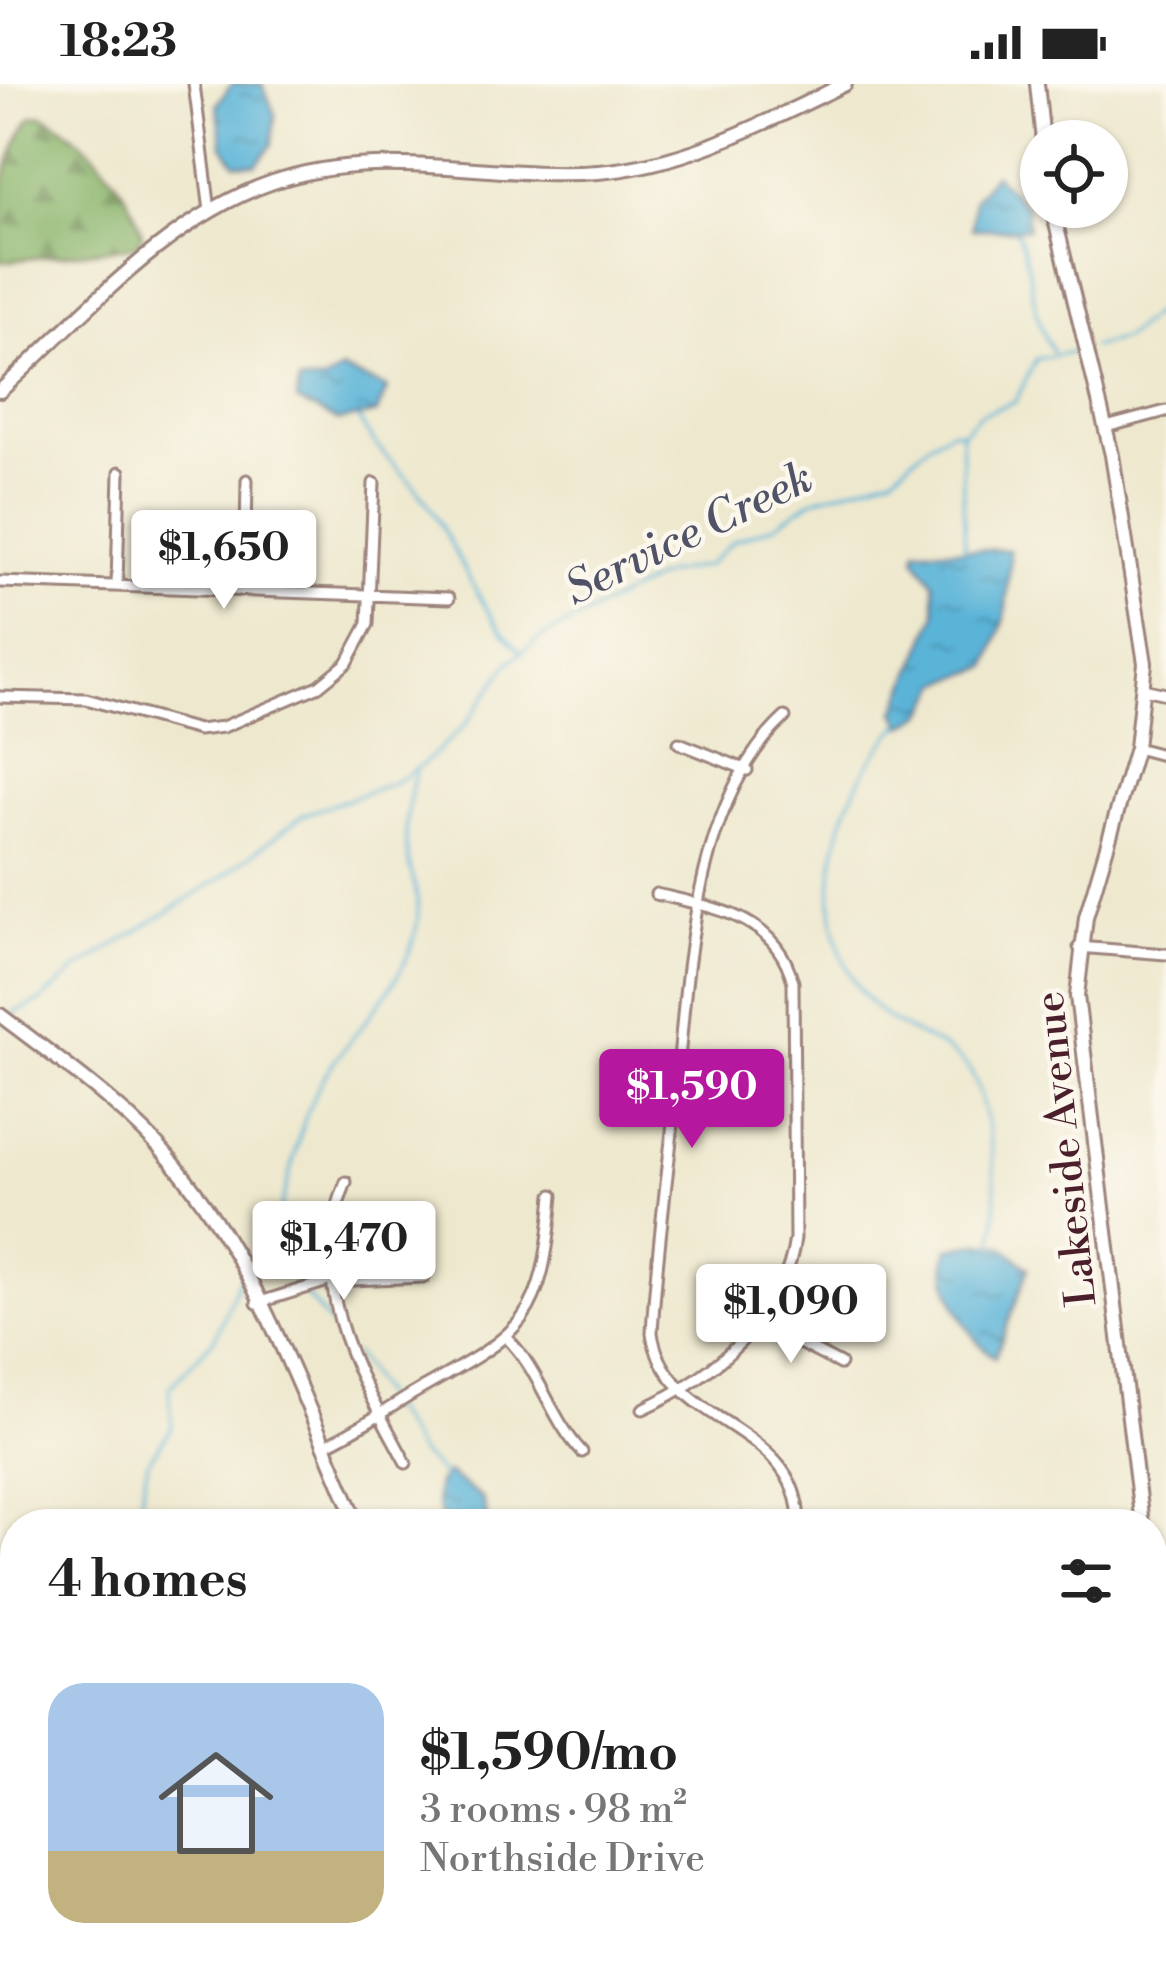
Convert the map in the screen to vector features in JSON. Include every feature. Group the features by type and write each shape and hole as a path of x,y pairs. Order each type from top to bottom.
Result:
{"street":[{"path":"194,84 210,211"},
{"path":"0,391 161,247 210,211 269,182 341,165 399,163 570,173 646,165 737,136 845,84"},
{"path":"1037,84 1041,120"},
{"name":"Lakeside Avenue","path":"1057,228 1106,427 1141,623 1143,689 1136,748 1079,947 1079,1022 1140,1509"},
{"path":"1106,427 1166,411"},
{"path":"117,585 120,472"},
{"path":"245,590 247,480"},
{"path":"0,697 86,699 175,726 223,727 319,686 342,668 366,631 372,595 374,483"},
{"path":"0,582 449,598"},
{"path":"1143,689 1166,694"},
{"path":"785,717 748,770 716,836 699,904 652,1333 663,1367 680,1389 712,1415 749,1434 779,1460 793,1484 797,1509"},
{"path":"679,743 748,770"},
{"path":"1136,748 1166,756"},
{"path":"643,1409 680,1389 761,1323 793,1260 796,1238 793,982 776,941 750,920 656,895"},
{"path":"1079,947 1166,954"},
{"path":"0,1015 119,1109 175,1165 219,1227 351,1509"},
{"path":"346,1182 330,1232 328,1281 336,1318 406,1463"},
{"path":"323,1446 474,1363 507,1338 541,1280 553,1195"},
{"path":"257,1303 328,1281 424,1276"},
{"path":"761,1323 841,1364"},
{"path":"507,1338 536,1371 565,1430 582,1452"}],"green space":[{"path":"42,115 75,136 117,182 142,235 136,246 0,262 8,168 31,117"}],"water":[{"path":"232,84 262,84 275,114 272,145 256,164 235,163 223,146 217,104"},
{"path":"994,174 1020,201 1020,228 1028,229 972,229 974,199"},
{"path":"342,370 387,388 377,413 339,421 297,401 299,382 324,382"},
{"path":"917,549 1009,550 1010,559 1005,618 988,667 941,683 925,713 904,726 896,712 936,614 934,583 915,557"},
{"path":"980,1243 1002,1246 1029,1268 995,1357 965,1324 947,1275 949,1248"},
{"path":"447,1473 482,1499 485,1509 439,1509 436,1497"}],"waterway":[{"path":"1016,231 1040,322 1053,351"},
{"name":"Service Creek","path":"1092,347 1123,339 1166,304"},
{"name":"Service Creek","path":"13,1013 41,1001 76,970 224,876 303,815 393,783 422,765 465,725 510,662 537,640 665,574 708,565 733,541 776,525 812,500 893,475 950,430 962,432 980,414 1015,402 1036,359 1083,350"},
{"path":"359,419 422,495 481,600 520,651"},
{"path":"961,433 965,549"},
{"path":"902,724 877,752 841,825 832,907 839,947 855,983 881,1013 954,1055 972,1074 984,1109 992,1159 996,1209 992,1245"},
{"path":"251,1271 273,1231 313,1098 386,994 410,950 418,904 406,834 416,770"},
{"path":"270,1246 300,1286"},
{"path":"139,1509 148,1461 172,1428 169,1388 215,1338 239,1279"},
{"path":"305,1294 341,1337"},
{"path":"355,1354 419,1453 444,1476"}]}
